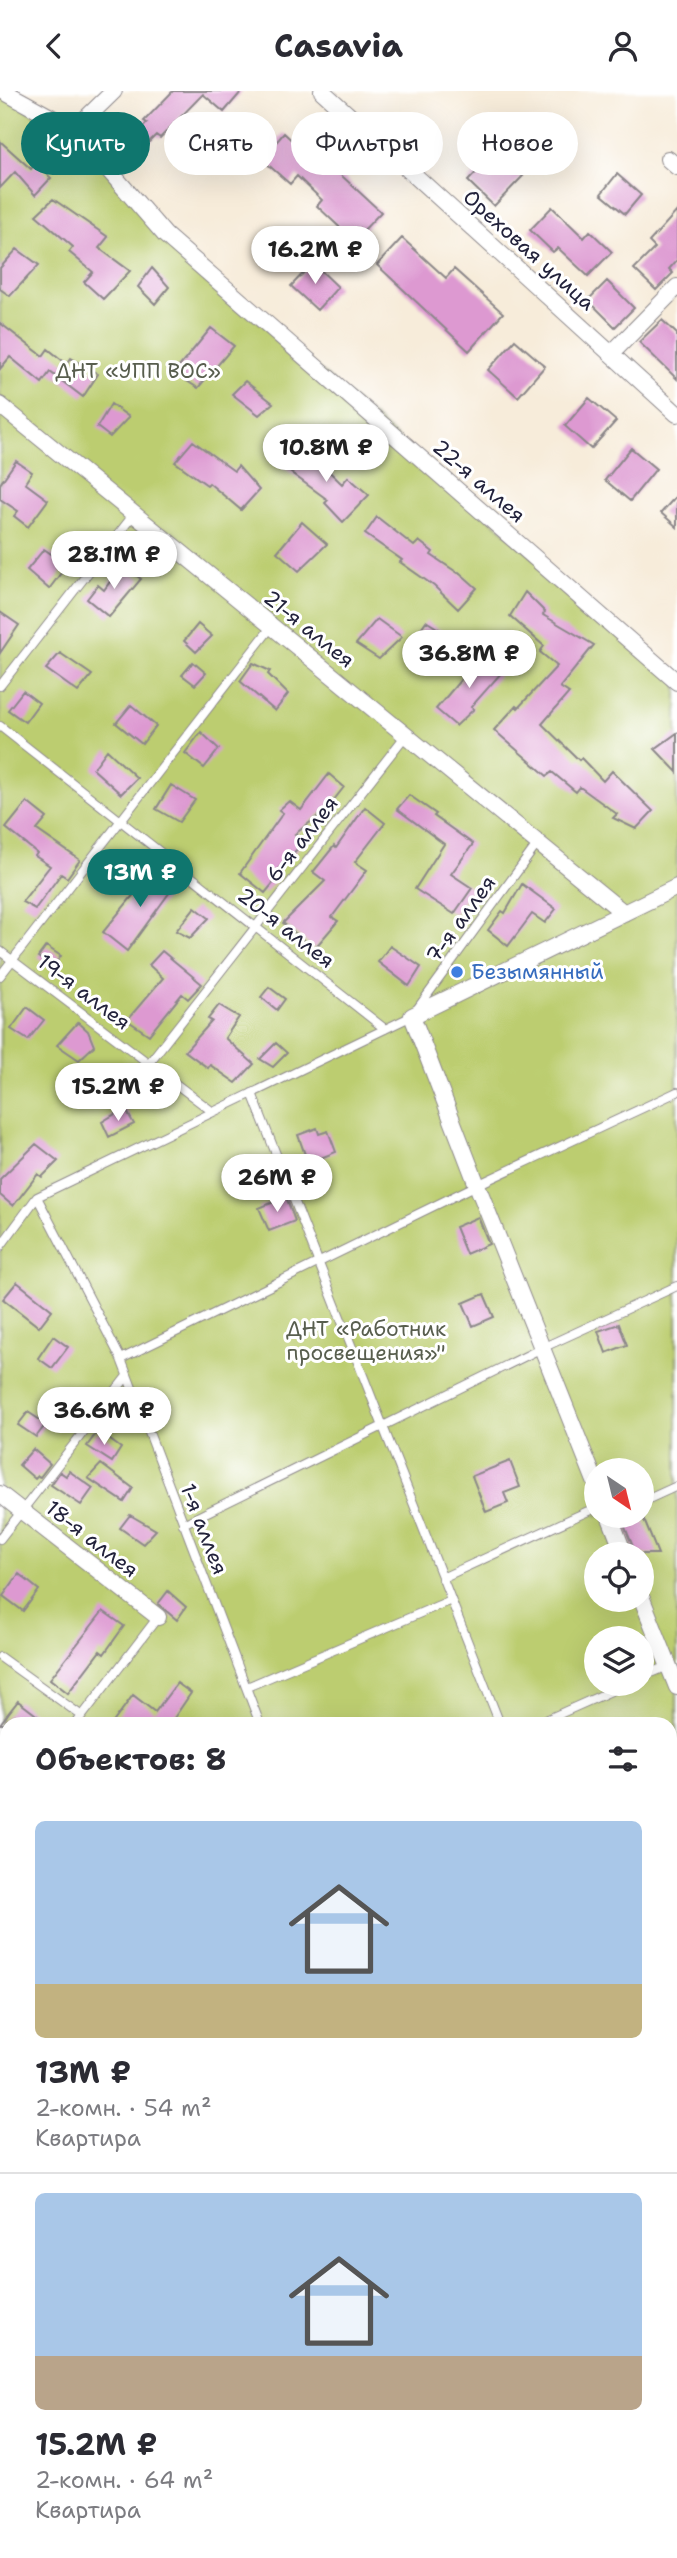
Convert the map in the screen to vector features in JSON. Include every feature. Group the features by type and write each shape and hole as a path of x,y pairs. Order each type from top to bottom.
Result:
{"street":[{"name":"22-я аллея","path":"3,91 41,112"},
{"path":"92,112 114,91"},
{"name":"Ореховая улица","path":"321,91 677,414"},
{"name":"22-я аллея","path":"113,175 165,235 677,682"},
{"path":"612,353 677,286"},
{"name":"21-я аллея","path":"0,405 624,913"},
{"path":"586,1458 412,1016 677,887"},
{"name":"18-я аллея","path":"0,1494 158,1617"},
{"path":"647,1612 676,1684"}],"lane":[{"path":"0,686 134,514"},
{"path":"0,976 272,626"},
{"name":"20-я аллея","path":"0,726 385,1029"},
{"name":"6-я аллея","path":"149,1063 405,735"},
{"name":"7-я аллея","path":"412,1016 538,843"},
{"name":"19-я аллея","path":"0,951 213,1112"},
{"path":"0,1247 37,1197 412,1016"},
{"path":"121,1359 477,1185 677,1092"},
{"path":"252,1093 496,1717"},
{"name":"1-я аллея","path":"37,1197 121,1359 258,1717"},
{"path":"183,1524 677,1286"},
{"path":"0,1539 127,1376"},
{"path":"654,1497 677,1486"},
{"path":"442,1578 584,1523"},
{"path":"247,1687 451,1600"},
{"path":"81,1717 158,1617"},
{"path":"0,1657 75,1717"},
{"path":"654,1672 668,1666"},
{"path":"553,1717 600,1696"}],"green space":[{"path":"0,91 31,112 21,112 21,175 113,175 165,235 677,682 677,1717 0,1717"}],"building":[{"path":"173,91 242,91 224,112 203,94 185,112 164,112 164,134 160,138 156,135 150,141 150,115"},
{"path":"284,133 291,140 291,175 341,175 381,212 362,232 357,228 349,236 317,206 322,200 297,176 290,184 277,173 277,141"},
{"path":"0,141 21,160 21,175 48,175 51,178 35,195 15,172 0,188"},
{"path":"617,174 641,195 625,214 601,194"},
{"path":"474,175 523,176 494,206 468,181"},
{"path":"53,199 108,237 99,248 130,271 103,299 84,282 93,272 69,252 73,247 36,215"},
{"path":"552,207 584,238 590,231 612,252 588,276 558,248 553,252 530,230"},
{"path":"677,211 677,260 669,269 673,273 656,290 634,269 655,248 649,242"},
{"path":"402,238 446,278 454,269 503,313 469,351 377,265"},
{"path":"17,249 39,265 10,296 0,289 0,268"},
{"path":"313,263 338,287 317,310 291,286"},
{"path":"152,268 169,287 155,304 138,287"},
{"path":"607,281 634,308 615,327 588,300"},
{"path":"662,320 677,334 677,379 639,342"},
{"path":"0,323 43,356 48,349 67,364 71,358 98,374 83,397 50,372 42,383 10,357 0,369"},
{"path":"211,328 234,346 198,388 174,373"},
{"path":"515,340 545,366 518,397 488,370"},
{"path":"245,381 273,403 259,415 232,394"},
{"path":"589,398 616,421 591,449 565,426"},
{"path":"111,404 129,417 110,437 97,427"},
{"path":"193,441 234,471 238,466 259,490 241,510 209,483 207,485 175,462"},
{"path":"302,445 342,484 348,477 369,495 343,522 325,503 328,500 283,467"},
{"path":"631,448 656,469 630,501 605,480"},
{"path":"16,461 32,472 25,483 48,500 28,527 14,516 18,511 0,499 0,484"},
{"path":"677,495 677,527 661,513"},
{"path":"377,517 414,546 419,541 433,552 431,555 459,572 477,588 458,609 434,586 400,562 402,560 365,534"},
{"path":"302,522 327,544 299,571 277,552"},
{"path":"44,549 67,565 49,589 27,570"},
{"path":"122,565 141,579 109,617 87,599 98,585 104,590"},
{"path":"525,592 545,612 543,615 594,645 560,687 569,693 542,724 603,781 612,771 653,811 636,829 613,818 617,814 580,787 576,792 552,772 547,776 494,730 557,666 540,652 544,646 510,616"},
{"path":"0,612 19,625 0,653"},
{"path":"377,619 402,637 379,659 356,644"},
{"path":"426,621 448,635 431,656 411,643"},
{"path":"198,624 212,636 196,652 184,641"},
{"path":"60,653 92,675 78,692 46,669"},
{"path":"479,655 503,671 471,707 474,709 456,726 436,709"},
{"path":"193,662 206,673 195,685 182,675"},
{"path":"253,663 270,671 268,674 288,694 275,711 240,681"},
{"path":"23,691 39,703 25,722 8,710"},
{"path":"131,705 156,726 142,744 116,723"},
{"path":"201,732 219,749 204,768 185,753"},
{"path":"677,733 677,772 655,749"},
{"path":"107,750 137,778 121,794 93,769"},
{"path":"329,774 344,787 326,810 295,834 304,842 275,872 280,875 265,893 240,873 283,813 279,810 289,801 301,810"},
{"path":"171,785 195,800 179,822 156,809"},
{"path":"409,795 473,844 451,874 472,888 454,914 415,889 444,844 397,809"},
{"path":"27,802 47,818 37,830 80,860 67,878 61,874 35,909 22,902 50,866 35,856 37,853 6,828"},
{"path":"365,807 385,823 355,862 367,870 332,917 338,921 314,949 283,923 325,881 313,872 334,846 336,848"},
{"path":"152,866 175,885 127,951 103,932 140,887 137,885"},
{"path":"522,884 556,909 545,923 532,914 508,946 488,930 502,911 505,913"},
{"path":"195,907 209,918 190,938 176,931"},
{"path":"46,946 61,956 53,967 38,957"},
{"path":"390,946 421,967 409,986 378,962"},
{"path":"162,951 202,984 188,999 182,994 149,1035 127,1020 163,978 149,965"},
{"path":"269,987 285,999 277,1010 261,997"},
{"path":"219,1005 239,1017 225,1038 254,1064 236,1083 210,1065 208,1068 185,1051 212,1021 208,1019"},
{"path":"27,1007 44,1020 28,1040 11,1029"},
{"path":"78,1022 88,1031 94,1046 79,1060 57,1045"},
{"path":"276,1043 287,1053 273,1067 260,1059"},
{"path":"125,1108 134,1124 109,1137 102,1122"},
{"path":"317,1128 319,1134 328,1131 336,1152 308,1163 298,1135"},
{"path":"36,1144 58,1161 42,1177 38,1174 13,1206 0,1195 0,1179"},
{"path":"286,1197 295,1221 269,1231 259,1208"},
{"path":"478,1217 489,1244 466,1254 455,1227"},
{"path":"17,1282 52,1310 39,1327 3,1299"},
{"path":"484,1294 494,1317 473,1326 463,1303"},
{"path":"619,1324 627,1345 606,1353 598,1331"},
{"path":"53,1336 68,1347 52,1368 38,1358"},
{"path":"28,1412 46,1424 36,1437 18,1425"},
{"path":"98,1431 121,1448 112,1462 87,1446"},
{"path":"33,1449 50,1464 40,1477 35,1479 19,1465"},
{"path":"510,1461 520,1487 504,1493 508,1503 486,1512 472,1476"},
{"path":"101,1464 133,1488 124,1502 88,1478"},
{"path":"69,1471 93,1488 81,1505 51,1485 60,1472 66,1476"},
{"path":"130,1515 156,1530 143,1544 120,1528"},
{"path":"625,1528 647,1528 653,1542 631,1542"},
{"path":"19,1574 39,1590 23,1611 3,1596"},
{"path":"168,1591 186,1607 177,1620 158,1604"},
{"path":"103,1611 124,1626 104,1654 100,1651 68,1693 50,1679"},
{"path":"177,1683 191,1693 175,1717 117,1717 133,1695 155,1712"},
{"path":"18,1701 39,1717 5,1717"}],"place":[{"name":"Безымянный","path":"457,972"}],"park label":[{"name":"ДНТ «УПП ВОС»","path":"138,371"},
{"name":"ДНТ «Работник просвещения»\"","path":"366,1341"}]}
